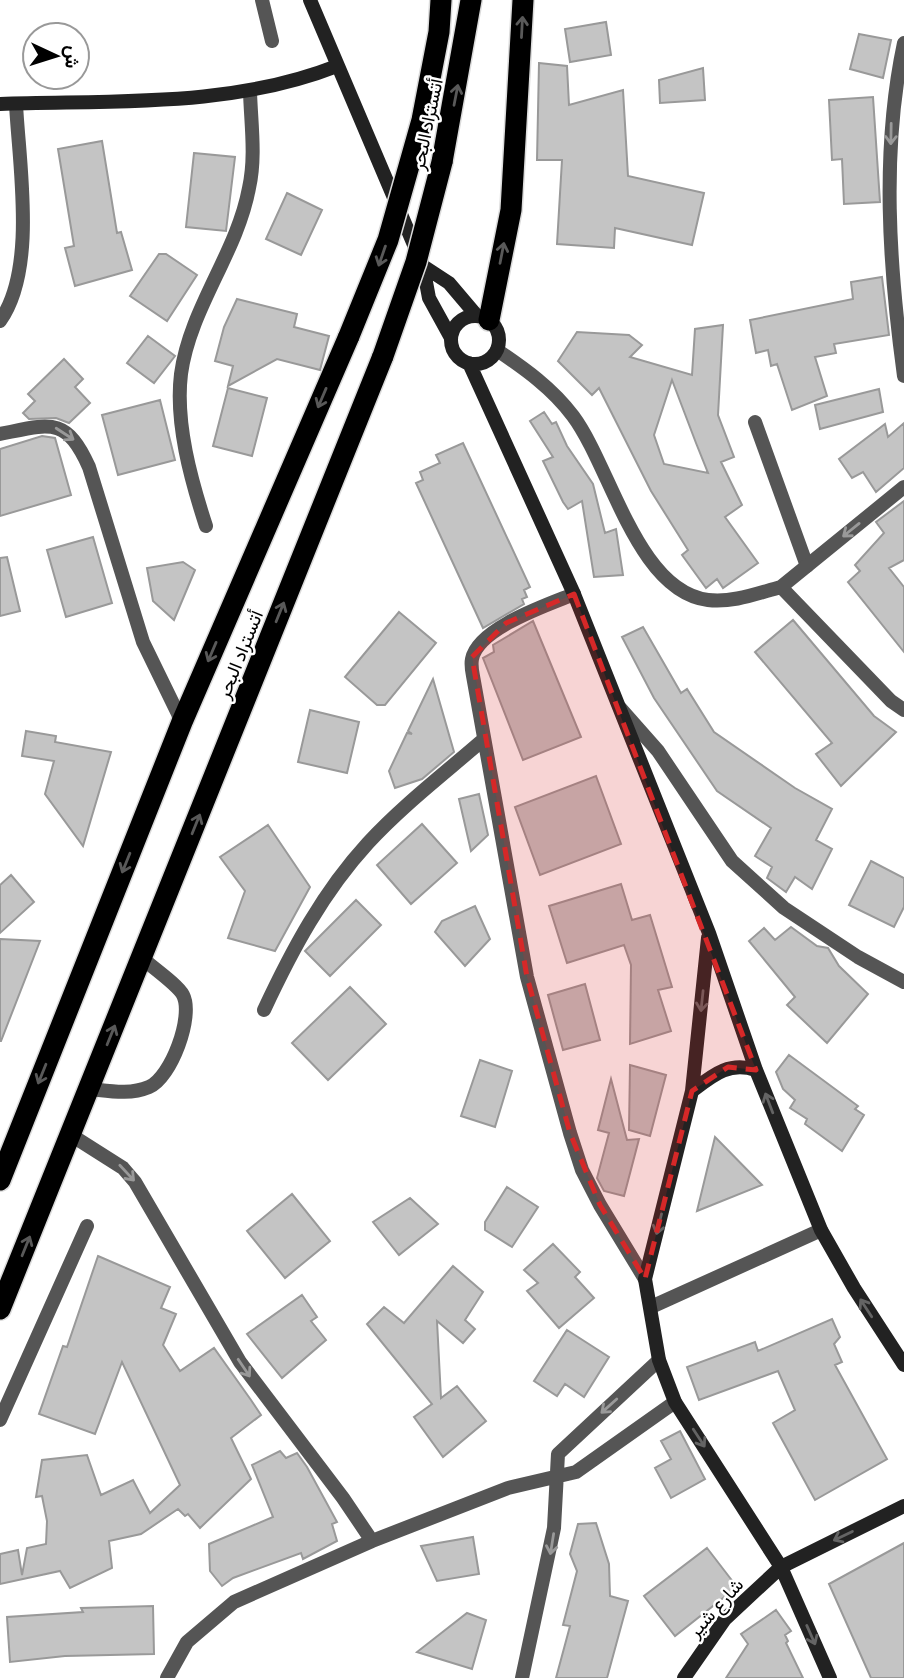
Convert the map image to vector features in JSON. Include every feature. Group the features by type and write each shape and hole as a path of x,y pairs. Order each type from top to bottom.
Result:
{"highway":[{"name":"أتستراد البحر","path":"0,1180 182,722 388,240 422,120 439,32 441,0"},
{"name":"أتستراد البحر","path":"0,1309 383,356 416,262 442,162 471,0"},
{"path":"483,318 511,210 523,0"}],"main road":[{"path":"310,0 423,266 429,298 451,338 456,354 469,363 574,594 709,933 756,1070 821,1230 854,1288 904,1364"},
{"path":"0,104 225,96 300,81 337,66"},
{"path":"423,266 449,283 498,334 497,350 485,362 469,363"},
{"path":"451,338 459,321 483,318"},
{"path":"709,933 692,1091 645,1279 659,1360 675,1402 781,1567 830,1678"},
{"path":"692,1091 727,1066 743,1065 756,1070"},
{"name":"شارع شير","path":"684,1678 725,1619 781,1567 904,1506"}],"street":[{"path":"262,0 272,41"},
{"path":"904,43 891,110 892,243 904,376"},
{"path":"206,526 196,496 180,405 181,371 197,321 231,242 249,191 253,160 250,92"},
{"path":"0,321 15,289 21,253 16,104"},
{"path":"497,350 552,390 575,417 645,553 662,575 686,593 706,600 728,601 781,587 904,486"},
{"path":"755,422 807,566"},
{"path":"0,434 56,427 70,433 79,445 89,467 143,642 182,722"},
{"path":"781,587 891,701 904,710"},
{"path":"574,594 506,623 484,640 472,657 527,977 570,1133 582,1170 645,1279"},
{"path":"617,705 658,751 732,861 785,908 858,957 904,982"},
{"path":"264,1010 305,930 344,872 388,823 484,739"},
{"path":"90,1089 135,1093 153,1086 169,1069 186,1016 183,995 142,958"},
{"path":"71,1135 123,1168 135,1182 240,1362 372,1541"},
{"path":"0,1420 87,1226"},
{"path":"650,1307 821,1230"},
{"path":"522,1678 554,1528 558,1454 659,1360"},
{"path":"167,1678 187,1642 234,1602 372,1541 508,1488 576,1472 675,1402"}],"highlighted area":[{"path":"574,594 756,1070 728,1067 692,1091 645,1279 600,1205 570,1133 527,977 472,657 506,623"}],"building":[{"path":"606,22 611,55 570,62 565,29"},
{"path":"859,34 891,40 883,78 850,69"},
{"path":"539,63 567,66 569,105 623,90 628,176 704,193 692,245 615,228 614,248 557,244 562,160 537,160"},
{"path":"703,68 705,100 660,103 659,80"},
{"path":"873,97 880,202 844,204 842,159 832,160 829,100"},
{"path":"102,141 117,233 121,232 132,270 75,286 65,248 74,246 58,149"},
{"path":"194,153 235,157 226,231 186,227"},
{"path":"287,193 322,210 301,255 266,239"},
{"path":"159,254 166,254 197,275 167,321 130,296"},
{"path":"882,277 889,335 834,344 836,353 815,357 827,396 792,410 777,364 771,366 768,350 756,353 750,320 853,299 851,282"},
{"path":"237,299 297,314 294,327 329,336 320,370 277,359 228,386 233,366 215,361 224,327"},
{"path":"723,325 718,415 734,457 721,462 742,505 725,517 758,563 723,588 717,579 706,588 682,555 688,550 651,491 599,388 592,395 558,361 577,332 629,335 642,345 630,357 692,375 695,329","holes":["672,380 708,473 664,464 654,435"]},
{"path":"148,336 175,356 154,383 127,363"},
{"path":"64,359 83,379 75,387 90,403 69,423 56,418 29,419 23,413 35,401 28,394"},
{"path":"228,388 267,398 252,456 213,446"},
{"path":"879,389 883,412 820,429 815,405"},
{"path":"160,400 175,460 118,475 102,415"},
{"path":"544,412 552,424 556,422 567,446 593,484 605,533 616,529 623,575 594,577 582,501 568,509 563,502 543,461 553,457 530,421"},
{"path":"904,423 904,468 876,492 863,472 852,478 839,459 885,424 888,437"},
{"path":"42,436 55,438 71,495 0,516 0,449"},
{"path":"463,443 530,587 524,590 527,597 522,599 524,604 483,628 416,483 423,480 420,472 440,463 436,455"},
{"path":"904,501 904,560 889,568 904,587 904,652 848,582 860,571 855,565 884,533 876,522"},
{"path":"93,537 112,603 66,617 47,550"},
{"path":"7,557 20,611 0,616 0,558"},
{"path":"183,562 195,570 174,620 153,601 147,568"},
{"path":"399,612 436,643 385,705 377,705 345,677"},
{"path":"793,620 874,716 896,732 841,786 816,754 832,743 755,652"},
{"path":"533,621 581,737 523,760 483,658 494,652 493,645"},
{"path":"643,627 681,693 687,689 714,732 795,788 832,809 816,840 832,849 812,889 795,877 786,892 767,878 772,867 755,856 771,828 717,791 654,698 622,637"},
{"path":"433,679 454,752 422,779 395,788 389,771 407,733 412,734 408,731"},
{"path":"310,710 359,722 347,773 298,762"},
{"path":"26,731 56,736 55,742 111,752 83,846 45,794 54,761 22,756"},
{"path":"596,776 621,844 540,875 515,807"},
{"path":"479,794 488,835 471,851 459,799"},
{"path":"422,824 457,863 411,904 377,865"},
{"path":"268,825 310,887 275,951 228,938 245,891 220,857"},
{"path":"871,861 904,878 904,907 894,927 849,905"},
{"path":"11,875 34,902 0,933 0,885"},
{"path":"621,884 632,920 650,915 672,987 658,990 671,1031 630,1044 631,965 624,945 567,963 549,906"},
{"path":"356,900 381,925 330,976 305,951"},
{"path":"475,906 490,939 465,966 435,932 442,921"},
{"path":"791,927 817,946 828,948 839,966 868,994 827,1043 787,1005 795,997 749,941 764,928 775,940"},
{"path":"0,939 40,941 1,1041 0,1041"},
{"path":"585,984 600,1040 563,1050 548,995"},
{"path":"350,987 386,1024 328,1080 292,1043"},
{"path":"789,1055 858,1106 855,1109 864,1115 842,1151 805,1124 807,1119 790,1108 795,1100 783,1089 776,1072"},
{"path":"480,1060 512,1071 495,1127 461,1116"},
{"path":"630,1065 666,1075 650,1136 629,1130"},
{"path":"611,1079 627,1140 639,1139 624,1196 604,1191 597,1178 609,1133 598,1130"},
{"path":"715,1137 762,1185 697,1211"},
{"path":"507,1187 538,1207 512,1247 485,1230 485,1222"},
{"path":"292,1194 330,1241 285,1278 247,1231"},
{"path":"410,1198 438,1224 399,1255 373,1222"},
{"path":"553,1244 580,1272 575,1277 594,1298 559,1328 527,1291 538,1283 524,1270"},
{"path":"98,1256 170,1287 161,1308 176,1314 163,1345 180,1371 214,1348 251,1400 261,1415 231,1438 251,1479 200,1528 188,1514 185,1516 178,1509 141,1534 109,1541 112,1568 70,1588 60,1571 0,1584 0,1554 18,1550 22,1575 27,1548 46,1544 47,1521 42,1496 36,1497 42,1460 87,1455 101,1495 133,1480 150,1513 180,1485 122,1362 95,1434 39,1414 63,1346 67,1347"},
{"path":"453,1266 483,1292 465,1320 475,1329 463,1343 437,1321 441,1398 457,1386 486,1421 443,1457 414,1417 432,1404 367,1324 384,1307 404,1323"},
{"path":"302,1295 317,1317 311,1321 326,1340 282,1378 247,1334"},
{"path":"832,1319 840,1337 834,1344 842,1362 835,1365 887,1459 815,1500 773,1423 795,1410 778,1371 699,1400 687,1367 755,1342 758,1351"},
{"path":"567,1330 609,1357 584,1397 565,1384 557,1396 534,1381"},
{"path":"680,1431 705,1479 671,1498 655,1468 671,1459 661,1441"},
{"path":"280,1451 286,1458 297,1453 307,1467 337,1522 332,1524 337,1541 303,1559 301,1553 233,1578 222,1586 210,1571 209,1544 273,1517 252,1465"},
{"path":"596,1523 609,1564 610,1596 628,1601 607,1678 556,1678 570,1626 563,1625 577,1571 570,1554 578,1524"},
{"path":"473,1537 479,1574 437,1581 421,1546"},
{"path":"904,1543 904,1678 871,1678 829,1584"},
{"path":"707,1548 737,1587 675,1636 644,1596"},
{"path":"153,1606 154,1654 65,1656 10,1662 7,1617 83,1612 81,1608"},
{"path":"776,1610 791,1631 785,1635 788,1641 786,1643 803,1678 726,1678 748,1644 741,1634"},
{"path":"467,1613 486,1620 472,1669 417,1652"}]}
